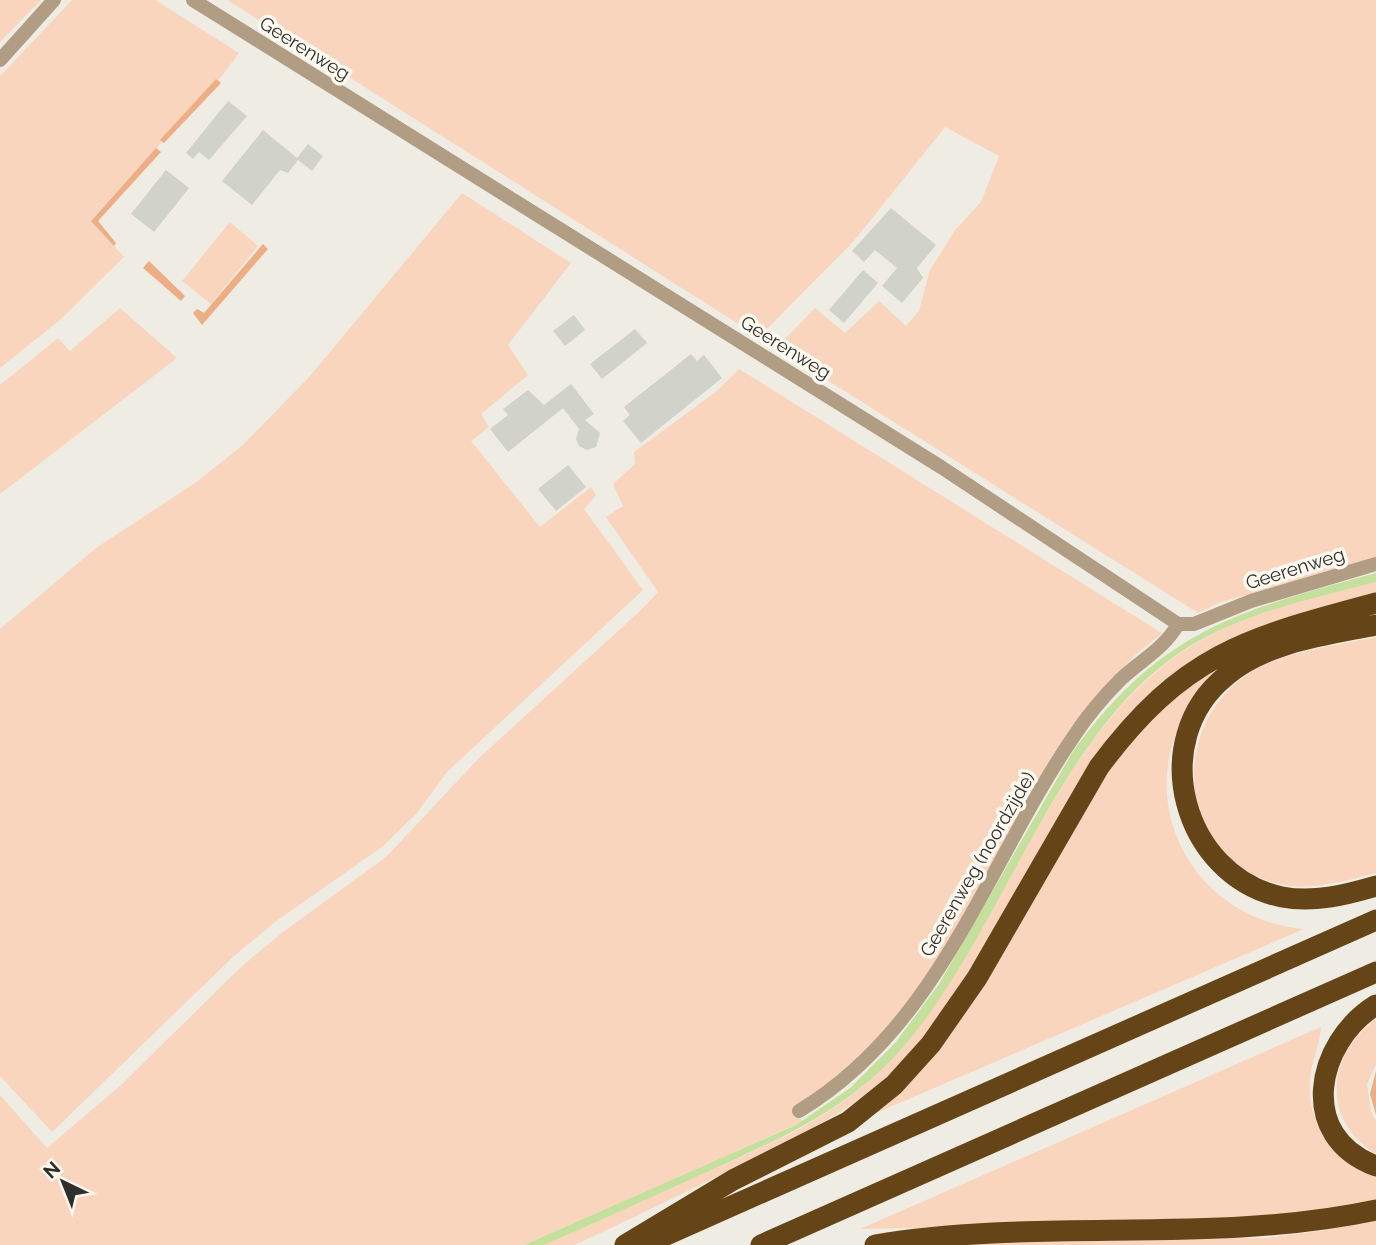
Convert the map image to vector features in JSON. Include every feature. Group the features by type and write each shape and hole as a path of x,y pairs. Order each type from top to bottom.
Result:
{"highway":[{"path":"625,1245 733,1181 848,1122 894,1085 951,1018 1099,767 1127,730 1156,699 1184,675 1220,653 1296,624 1376,603"},
{"path":"1376,625 1315,637 1261,654 1226,675 1193,715 1182,759 1181,784 1195,830 1207,849 1234,876 1280,897 1305,900 1332,897 1376,886"},
{"path":"645,1245 1376,920"},
{"path":"761,1245 1376,972"},
{"path":"1376,1005 1354,1024 1335,1046 1327,1063 1322,1087 1331,1127 1343,1144 1365,1162 1376,1166"},
{"path":"875,1245 954,1234 1258,1229 1326,1222 1376,1210"}],"street":[{"path":"0,60 54,0"},
{"name":"Geerenweg","path":"192,0 941,467 1178,624 1194,624 1251,601 1376,564"},
{"name":"Geerenweg (noordzijde)","path":"799,1111 826,1095 871,1057 916,1005 961,934 1074,735 1122,679 1167,640 1178,624"}],"shaded area":[{"path":"0,0 41,0 0,42"},
{"path":"72,0 155,0 239,53 221,77 91,220 124,257 61,319 0,368 0,76"},
{"path":"227,0 1376,0 1376,559 1221,602 1198,613 776,348 815,308 845,333 879,301 906,326 919,311 930,270 955,230 981,202 999,156 945,127 853,242 759,337"},
{"path":"216,79 221,83 164,143 160,140"},
{"path":"156,148 161,152 98,221 116,243 114,246 91,221"},
{"path":"462,193 571,263 508,345 528,375 481,414 489,427 471,441 540,527 591,487 596,495 584,509 643,590 447,772 417,813 382,847 275,922 234,956 52,1132 0,1076 0,629 96,548 195,483 243,445 310,376"},
{"path":"230,222 258,246 211,304 182,281"},
{"path":"263,244 268,249 202,325 193,313 197,309 204,313"},
{"path":"149,261 185,296 181,301 143,268"},
{"path":"120,308 177,358 0,494 0,385 58,338 70,351"},
{"path":"739,369 1162,633 1132,658 1104,689 945,948 877,1045 797,1110 802,1122 524,1245 0,1245 0,1095 47,1148 121,1085 242,966 283,932 386,857 479,758 641,610 658,592 606,517 623,506 613,484 635,464 634,452 717,391"},
{"path":"1376,573 1376,582 1290,604 1248,618 1208,636 1156,671 1111,717 1072,771 935,1006 895,1056 854,1093 808,1123 735,1159 553,1241 543,1245 524,1245 796,1125 850,1088 896,1042 939,984 1072,753 1105,712 1138,678 1171,652 1205,631 1242,614"},
{"path":"1376,582 1376,594 1254,630 1207,651 1163,681 1144,698 1095,758 982,953 942,1014 895,1069 865,1095 799,1135 575,1245 543,1245 794,1132 836,1107 855,1092 874,1076 920,1025 959,967 1066,781 1106,724 1152,675 1207,637 1227,627 1290,605"},
{"path":"1376,610 1376,622 1294,638 1255,651 1237,661 1220,673 1189,709 1171,749 1167,790 1174,830 1193,866 1221,896 1259,918 1304,929 869,1116 901,1089 944,1040 1112,757 1151,710 1230,657 1294,632"},
{"path":"1376,637 1376,873 1336,883 1308,886 1266,880 1236,863 1214,840 1200,813 1194,783 1196,753 1206,723 1223,696 1261,666 1310,650"},
{"path":"1376,1019 1376,1065 1367,1084 1371,1112 1376,1121 1376,1154 1358,1140 1346,1124 1339,1106 1337,1088 1347,1051 1359,1034"},
{"path":"1321,1027 1310,1080 1313,1112 1336,1152 1362,1171 1376,1177 1376,1204 1355,1210 1116,1225 860,1229"},
{"path":"1376,1071 1376,1115 1370,1094"},
{"path":"1376,1219 1376,1245 938,1245 1034,1240 1266,1238 1326,1230"}],"building":[{"path":"228,101 247,116 209,160 199,152 193,159 186,153"},
{"path":"263,130 297,158 308,144 323,156 312,171 298,160 288,173 280,170 252,205 222,181"},
{"path":"166,170 189,188 154,232 131,214"},
{"path":"891,208 936,245 917,268 923,278 902,303 882,286 897,268 875,250 864,262 852,251"},
{"path":"863,270 878,283 844,323 829,310"},
{"path":"574,315 585,330 565,346 553,331"},
{"path":"635,329 647,343 602,379 590,364"},
{"path":"691,354 697,361 704,355 722,378 641,443 623,421 630,415 624,407"},
{"path":"571,384 594,414 585,420 600,433 596,447 587,450 579,446 576,439 579,429 563,408 508,452 490,429 508,415 503,409 528,390 544,405"},
{"path":"568,465 586,487 556,511 538,489"}]}
